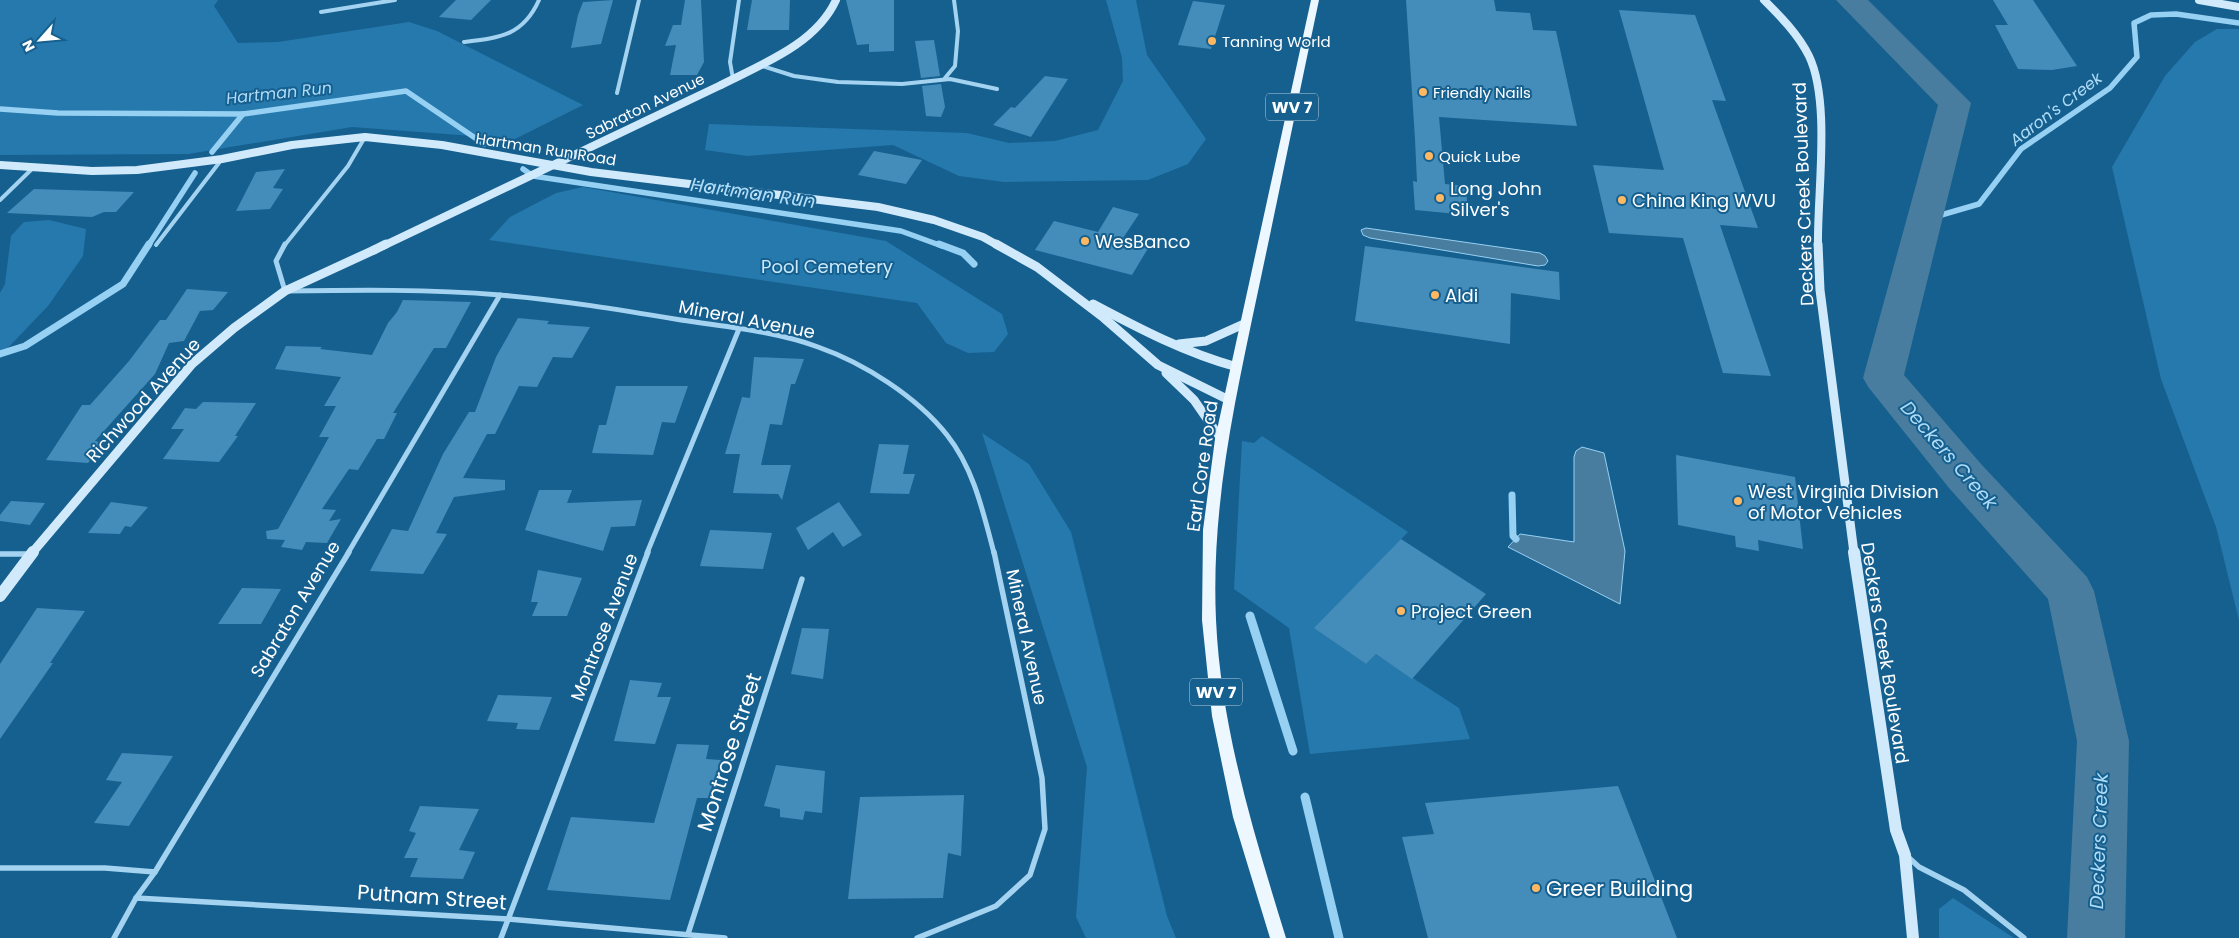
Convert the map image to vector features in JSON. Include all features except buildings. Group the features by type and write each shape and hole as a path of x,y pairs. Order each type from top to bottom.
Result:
{"main road":[{"name":"Earl Core Road","path":"1278,938 1241,817 1219,716 1208,620 1210,530 1221,439 1315,0"}],"street":[{"path":"321,12 395,0"},
{"path":"464,42 487,39 520,29 529,21 539,0"},
{"path":"617,93 639,0"},
{"path":"733,79 730,62 739,0"},
{"name":"Sabraton Avenue","path":"285,290 374,250 762,66 790,49 817,27 836,0"},
{"path":"946,78 955,66 958,31 954,0"},
{"name":"Deckers Creek Boulevard","path":"1764,0 1786,22 1808,51 1817,80 1820,125 1818,227 1820,288 1854,561 1896,830 1905,855 1913,938"},
{"path":"2199,0 2239,7"},
{"path":"762,66 778,72 799,76 873,85 920,84 946,78 997,89"},
{"path":"285,290 276,261 287,240 348,166 365,137"},
{"name":"Hartman Run Road","path":"0,165 92,171 137,170 222,159 292,145 365,137 442,145 591,172 823,199 897,211 934,220 983,237 1037,267 1070,291 1158,365 1230,400"},
{"path":"156,245 222,159"},
{"path":"0,200 34,167"},
{"name":"Mineral Avenue","path":"285,290 380,290 500,295 586,305 776,335 819,347 874,373 916,405 946,434 965,462 982,507 1002,583 1042,778 1045,829 1030,875 996,906 917,938"},
{"name":"Richwood Avenue","path":"0,596 31,554 192,364 234,328 285,290"},
{"name":"Hartman Run Road","path":"1070,291 1148,334 1207,359 1236,367"},
{"name":"Sabraton Avenue","path":"114,938 136,898 155,872 398,470 500,295"},
{"path":"1172,343 1194,344 1218,338 1246,323"},
{"name":"Montrose Avenue","path":"501,938 646,556 739,329"},
{"path":"1158,365 1194,400 1221,439"},
{"path":"0,554 31,554"},
{"name":"Montrose Street","path":"688,934 802,579"},
{"path":"1905,855 1919,867 1964,890 2024,938"},
{"path":"0,868 105,868 155,872"},
{"name":"Putnam Street","path":"136,898 508,919 725,938"}],"green space":[{"path":"0,0 218,0 214,6 238,43 278,42 409,22 437,31 583,105 515,139 352,127 188,154 0,155"},
{"path":"1106,0 1136,0 1147,55 1206,139 1188,164 1148,180 1004,182 959,176 893,145 747,156 705,150 709,124 967,133 1009,143 1055,141 1098,130 1123,81 1122,58"},
{"path":"2217,29 2239,29 2239,620 2216,527 2161,379 2112,167 2165,76 2195,42"},
{"name":"Pool Cemetery","path":"583,187 886,241 1002,314 1008,334 994,352 968,353 946,343 917,303 489,240 510,217 556,193"},
{"path":"49,220 86,229 83,256 48,306 0,356 0,293 5,284 11,236 24,222"},
{"path":"982,433 1029,464 1071,532 1167,916 1176,938 1086,938 1076,917 1087,767"},
{"path":"1262,436 1408,532 1315,628 1366,664 1376,654 1459,708 1470,739 1310,754 1289,628 1234,589 1242,441 1254,443"},
{"path":"1953,898 2014,938 1939,938 1939,909"}],"shaded area":[{"path":"1366,228 1540,253 1548,261 1545,265 1538,266 1370,238 1363,235 1361,230"},
{"path":"1582,447 1604,453 1625,551 1620,604 1508,547 1520,534 1574,542 1574,457 1576,451"}],"waterway":[{"name":"Deckers Creek","path":"1851,0 1955,103 1883,378 1965,476 2070,591 2103,741 2096,938"},
{"name":"Aaron's Creek","path":"1924,220 1979,204 2021,149 2110,88 2137,57 2134,23 2151,15 2176,14 2239,23"},
{"name":"Hartman Run","path":"243,114 406,91 484,144"},
{"name":"Hartman Run","path":"0,109 58,113 243,114"},
{"path":"212,152 243,114"},
{"name":"Hartman Run","path":"523,169 533,176 901,231 942,246"},
{"path":"148,246 195,173"},
{"path":"0,354 25,346 123,284 149,244"},
{"name":"Hartman Run","path":"939,244 963,253 974,264"},
{"path":"1512,495 1513,536 1516,539"},
{"name":"Hartman Run","path":"1250,616 1293,751"},
{"name":"Hartman Run","path":"1305,797 1339,938"}],"place":[{"name":"Tanning World","path":"1212,41"},
{"name":"Friendly Nails","path":"1423,92"},
{"name":"Quick Lube","path":"1429,156"},
{"name":"Long John Silver's","path":"1440,198"},
{"name":"China King WVU","path":"1622,200"},
{"name":"WesBanco","path":"1085,241"},
{"name":"Aldi","path":"1435,295"},
{"name":"West Virginia Division of Motor Vehicles","path":"1738,501"},
{"name":"Project Green","path":"1401,611"},
{"name":"Greer Building","path":"1536,888"}]}
